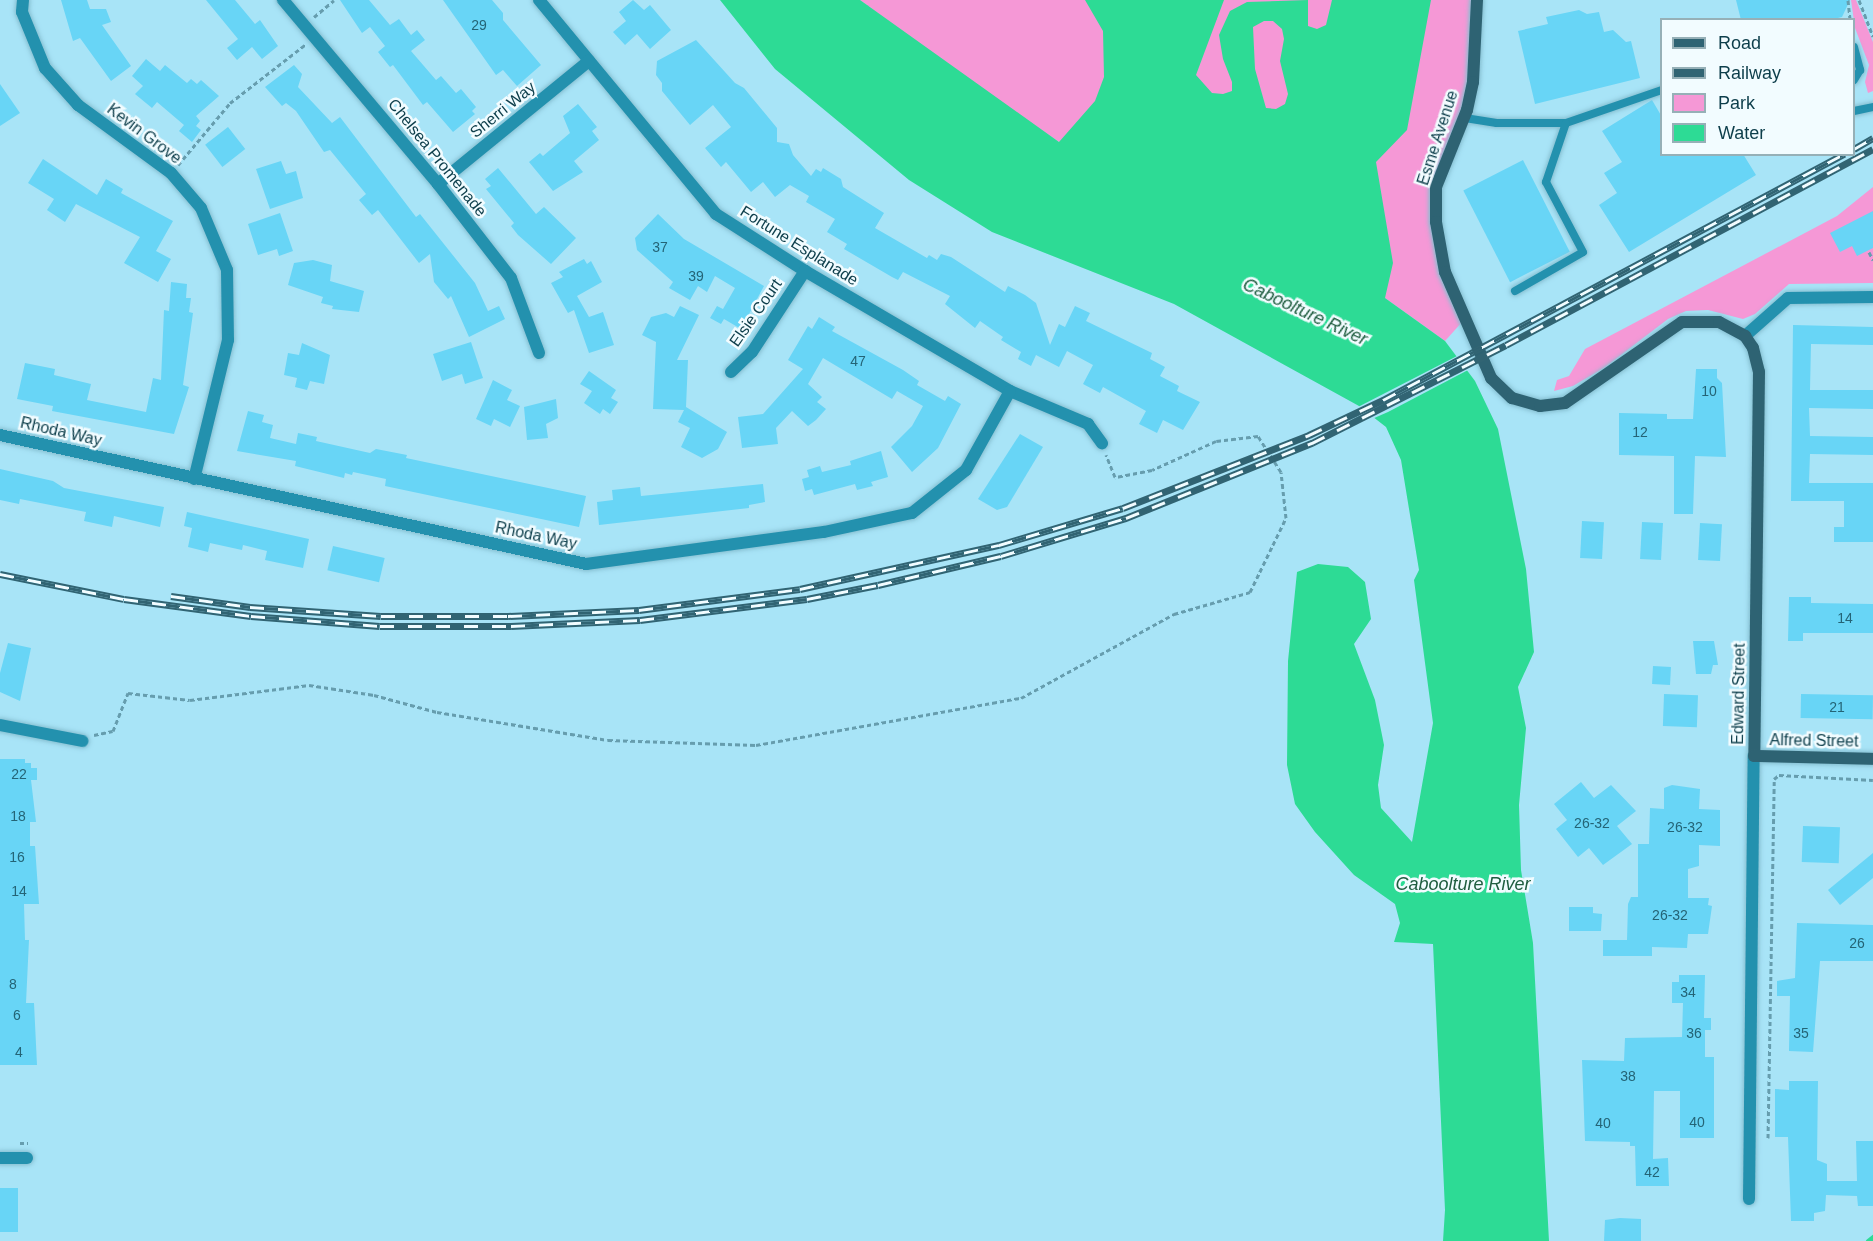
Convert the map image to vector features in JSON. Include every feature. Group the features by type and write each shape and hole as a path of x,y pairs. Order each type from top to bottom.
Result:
{"street":[{"name":"Kevin Grove","path":"22,0 22,12 45,68 78,105 171,173 201,208 227,270 228,340 194,479"},
{"name":"Chelsea Promenade","path":"283,0 438,184 511,278 539,353"},
{"name":"Fortune Esplanade","path":"539,0 716,214 805,271 1010,390 1088,424 1102,443"},
{"name":"Esme Avenue","path":"1477,0 1473,82 1465,118 1436,187 1436,222 1445,272 1463,321 1491,378 1512,398 1540,406 1565,403 1682,322 1719,322 1745,336"},
{"name":"Sherri Way","path":"438,184 589,61"},
{"name":"Elsie Court","path":"731,372 752,352 805,271"},
{"path":"1745,336 1788,298 1873,297"},
{"name":"Edward Street","path":"1745,336 1753,348 1759,372 1749,1198"},
{"name":"Rhoda Way","path":"0,435 586,564 824,532 912,513 966,470 1010,390"},
{"path":"0,724 82,741"},
{"name":"Alfred Street","path":"1754,756 1873,759"},
{"path":"0,1158 27,1158"}],"lane":[{"path":"1855,51 1860,70 1855,78"},
{"path":"1465,118 1497,123 1566,123 1660,91"},
{"path":"1855,111 1873,107"},
{"path":"1515,291 1583,252 1546,182 1566,123"}],"path":[{"path":"303,26 334,0"},
{"path":"1848,0 1851,18"},
{"path":"1859,0 1873,36"},
{"path":"171,173 230,103 315,38"},
{"path":"1869,252 1873,260"},
{"path":"82,741 113,731 128,693 190,700 309,685 374,695 437,712 608,740 756,745 1022,698 1174,614 1250,592 1286,518 1281,472 1257,436 1216,441 1152,470 1114,477 1102,443"},
{"path":"1768,1138 1774,779 1779,776 1873,780"}],"green space":[{"path":"860,0 1477,0 1473,82 1436,187 1436,222 1463,321 1445,341 1385,298 1096,167 972,83"},
{"path":"1851,0 1856,0 1873,42 1873,91 1868,93 1865,82 1869,65 1854,18"},
{"path":"1873,187 1873,283 1789,284 1755,314 1743,319 1708,310 1686,311 1668,319 1604,368 1573,386 1554,391 1557,380 1569,376 1585,349 1837,216"}],"water":[{"name":"Caboolture River","path":"720,0 860,0 1059,142 1095,101 1104,77 1103,31 1085,0 1224,0 1196,75 1212,93 1223,94 1232,91 1232,82 1223,59 1219,35 1230,11 1247,2 1308,0 1308,26 1317,29 1326,25 1332,0 1431,0 1407,130 1376,162 1393,263 1385,298 1445,341 1475,381 1498,429 1526,569 1534,652 1518,687 1526,728 1519,805 1521,870 1533,943 1549,1241 1443,1241 1445,1210 1433,944 1394,942 1400,923 1395,904 1354,875 1315,832 1295,804 1287,765 1288,661 1297,572 1318,564 1348,567 1365,582 1371,619 1354,644 1375,700 1384,745 1378,785 1381,808 1412,842 1433,723 1414,580 1419,570 1401,460 1386,427 1359,406 1174,304 992,232 909,180 775,69","holes":["1264,21 1273,21 1282,29 1284,39 1280,61 1288,94 1285,104 1276,109 1266,108 1255,69 1253,27"]}],"pier":[{"path":"1459,355 1470,369 1388,412 1372,419 1356,408"}],"building":[{"path":"61,0 87,0 90,9 106,9 111,22 102,25 131,66 111,81 80,38 73,41"},
{"path":"206,0 235,0 255,24 260,20 278,46 262,59 252,47 237,60 227,48 238,39"},
{"path":"340,0 369,0 390,25 399,19 411,35 417,30 425,40 411,51 436,80 441,76 456,93 461,89 476,107 472,111 475,114 453,132 427,102 423,105 393,65 390,67 378,52 385,46 370,27 362,33"},
{"path":"443,0 492,0 503,13 503,20 541,65 517,86 503,70 496,75"},
{"path":"633,0 644,10 650,5 671,30 650,49 637,34 625,45 613,32 626,21 619,12"},
{"path":"1736,0 1850,0 1842,17 1838,18 1740,18"},
{"path":"1579,10 1587,14 1599,12 1604,32 1613,30 1626,42 1631,41 1640,78 1535,104 1518,31 1548,24 1546,17"},
{"path":"696,40 735,83 744,88 777,128 777,142 789,144 793,155 811,176 816,169 821,172 823,168 841,179 843,187 884,213 875,228 927,258 929,255 937,260 941,254 951,257 1005,292 1008,286 1025,295 1036,303 1050,345 1059,324 1065,327 1075,306 1090,313 1086,321 1152,353 1150,359 1165,367 1160,376 1179,386 1177,391 1200,402 1183,430 1163,420 1157,433 1139,424 1146,411 1103,387 1100,393 1083,384 1093,365 1067,351 1059,367 1036,355 1031,366 1018,359 1021,352 1001,340 1003,337 980,321 975,328 945,304 950,296 903,272 898,280 844,249 847,244 827,232 835,219 806,202 809,196 790,185 775,197 763,182 751,192 726,162 721,167 705,148 731,127 713,105 690,125 662,91 662,83 656,75 657,61"},
{"path":"146,59 160,71 165,65 187,83 191,79 197,84 201,80 219,96 196,116 200,121 196,126 201,130 192,142 179,131 184,125 157,102 152,108 135,94 143,86 132,76"},
{"path":"294,65 302,74 298,87 332,123 340,117 416,217 420,214 475,283 488,311 499,306 505,319 469,337 451,296 448,299 434,282 430,254 419,263 378,210 372,215 359,200 366,194 330,150 324,152 296,111 286,103 282,106 265,87"},
{"path":"0,84 20,113 0,126"},
{"path":"1652,100 1660,114 1660,156 1744,156 1756,175 1629,252 1599,205 1617,193 1604,173 1622,162 1602,131"},
{"path":"578,104 597,127 592,131 599,140 574,161 583,172 553,191 529,162 540,153 543,156 570,133 563,116"},
{"path":"228,127 245,149 222,167 205,145"},
{"path":"43,159 97,195 106,179 123,189 121,193 173,221 156,251 171,259 158,282 124,263 140,237 76,204 65,222 47,210 54,199 28,183"},
{"path":"1523,160 1570,252 1510,282 1463,190"},
{"path":"281,161 286,174 296,171 303,198 270,209 256,169"},
{"path":"498,168 536,214 544,207 576,238 551,264 518,235 511,226 514,223 486,189 491,186 485,179"},
{"path":"1873,211 1873,248 1857,256 1852,246 1840,252 1830,233"},
{"path":"280,213 293,251 279,256 277,249 258,255 248,224"},
{"path":"658,214 684,239 764,286 741,329 724,319 721,324 710,318 717,306 723,309 735,288 715,276 707,292 698,286 690,300 669,288 673,282 637,250 635,238"},
{"path":"584,259 587,264 591,261 602,282 577,296 589,317 603,312 614,345 589,353 574,310 568,313 551,283 563,277 559,272"},
{"path":"313,260 332,265 330,281 364,291 359,312 332,309 333,306 321,303 323,297 288,285 294,263"},
{"path":"171,282 187,284 186,298 191,298 189,312 193,313 183,385 189,387 174,434 52,411 53,406 17,399 25,363 55,369 54,375 91,384 87,400 146,412 153,378 161,380 164,310 169,311"},
{"path":"680,306 699,315 677,360 688,360 686,407 727,432 718,449 702,458 681,447 690,428 678,422 684,410 653,409 656,342 642,335 651,317 666,313 674,317"},
{"path":"819,317 835,327 832,331 919,381 917,385 945,401 948,396 961,404 938,448 912,472 891,447 912,426 923,406 897,391 892,399 823,358 808,384 822,397 817,402 826,409 808,426 792,411 776,428 778,444 742,448 738,417 763,414 803,369 788,360 808,326 812,329"},
{"path":"1793,325 1873,327 1873,345 1811,344 1810,390 1873,390 1873,409 1809,408 1810,436 1873,437 1873,455 1810,454 1809,483 1873,483 1873,542 1834,542 1834,527 1844,527 1844,501 1791,501"},
{"path":"471,342 483,378 465,384 462,374 442,381 433,354"},
{"path":"302,343 330,355 324,384 310,381 307,390 295,387 297,378 284,375 288,353 299,355"},
{"path":"1696,369 1717,369 1717,378 1722,383 1726,457 1695,456 1693,514 1674,514 1674,456 1619,455 1619,413 1667,414 1667,419 1693,419"},
{"path":"589,371 616,390 611,398 618,402 610,414 603,409 600,414 584,403 592,391 580,384"},
{"path":"493,380 512,390 507,400 520,406 510,427 494,419 491,426 476,419"},
{"path":"556,399 558,418 546,424 548,438 527,440 524,407"},
{"path":"248,411 264,415 262,422 273,425 270,438 296,444 298,433 317,437 316,441 370,453 376,449 407,455 406,458 586,496 579,527 385,486 386,479 353,472 352,475 345,473 344,478 295,466 296,461 237,451"},
{"path":"1020,434 1043,447 1007,507 997,510 978,499"},
{"path":"881,451 888,477 871,482 873,486 857,490 855,484 814,495 812,489 805,491 802,479 809,477 807,470 820,466 822,472 851,465 850,461"},
{"path":"0,469 53,481 64,488 164,507 160,527 114,516 112,527 84,521 86,512 20,499 19,504 0,500"},
{"path":"763,484 765,502 749,505 749,508 599,525 597,502 613,500 612,490 640,487 641,496"},
{"path":"187,512 309,539 303,568 265,560 267,551 243,545 242,550 210,543 208,552 188,547 192,528 184,526"},
{"path":"1582,521 1604,522 1602,559 1580,558"},
{"path":"1642,522 1663,523 1661,560 1640,559"},
{"path":"1700,523 1722,524 1720,561 1698,560"},
{"path":"333,546 385,558 379,582 327,570"},
{"path":"1789,597 1811,597 1811,603 1873,604 1873,633 1803,633 1803,641 1788,641"},
{"path":"1693,641 1714,641 1718,665 1713,665 1711,674 1696,674"},
{"path":"8,643 31,648 20,701 0,692 0,673"},
{"path":"1653,666 1671,667 1670,685 1652,684"},
{"path":"1664,694 1698,695 1697,727 1663,726"},
{"path":"1801,694 1873,695 1873,719 1801,718"},
{"path":"0,759 25,759 25,763 31,763 31,768 37,768 37,780 31,780 36,822 30,822 30,846 35,846 39,904 24,904 25,940 29,940 26,1003 34,1003 37,1065 0,1065"},
{"path":"1581,782 1594,798 1611,785 1636,811 1617,826 1632,844 1603,865 1589,848 1578,857 1556,829 1567,820 1554,804"},
{"path":"1672,785 1700,789 1699,809 1720,810 1720,846 1699,845 1699,866 1688,869 1688,898 1709,898 1708,905 1712,906 1708,934 1688,934 1687,948 1652,947 1652,956 1603,956 1603,940 1627,940 1628,904 1631,897 1638,897 1638,844 1649,844 1650,808 1664,809 1664,788"},
{"path":"1803,826 1840,827 1839,863 1802,862"},
{"path":"1873,853 1873,878 1840,905 1828,890"},
{"path":"1569,907 1593,907 1593,913 1602,914 1601,931 1569,931"},
{"path":"1797,923 1873,925 1873,961 1820,961 1813,1052 1789,1051 1790,996 1777,996 1777,981 1795,978"},
{"path":"1679,975 1705,975 1704,1018 1711,1018 1711,1030 1705,1030 1705,1057 1714,1057 1714,1138 1680,1138 1680,1091 1654,1091 1653,1159 1668,1158 1669,1186 1636,1186 1635,1146 1630,1146 1630,1142 1585,1141 1582,1060 1624,1061 1625,1038 1682,1037 1683,1003 1672,1003 1672,982 1679,982"},
{"path":"1789,1081 1818,1081 1817,1160 1827,1164 1827,1181 1857,1181 1856,1141 1873,1141 1873,1206 1858,1206 1857,1196 1826,1195 1825,1211 1814,1213 1814,1221 1791,1221 1788,1137 1775,1137 1775,1089 1789,1090"},
{"path":"0,1188 18,1188 18,1232 0,1232"},
{"path":"1641,1219 1641,1241 1604,1241 1605,1220"}],"waterway":[{"path":"1868,1241 1873,1237"}],"railway":[{"path":"1855,148 1873,138"},
{"path":"0,574 124,599 251,616 380,626 511,626 640,620 807,599 878,585 1001,556 1126,518 1312,443 1506,345 1873,149"},
{"path":"171,596 250,607 381,616 508,616 639,610 800,589 999,545 1123,508 1309,435 1383,400 1840,156"}]}
